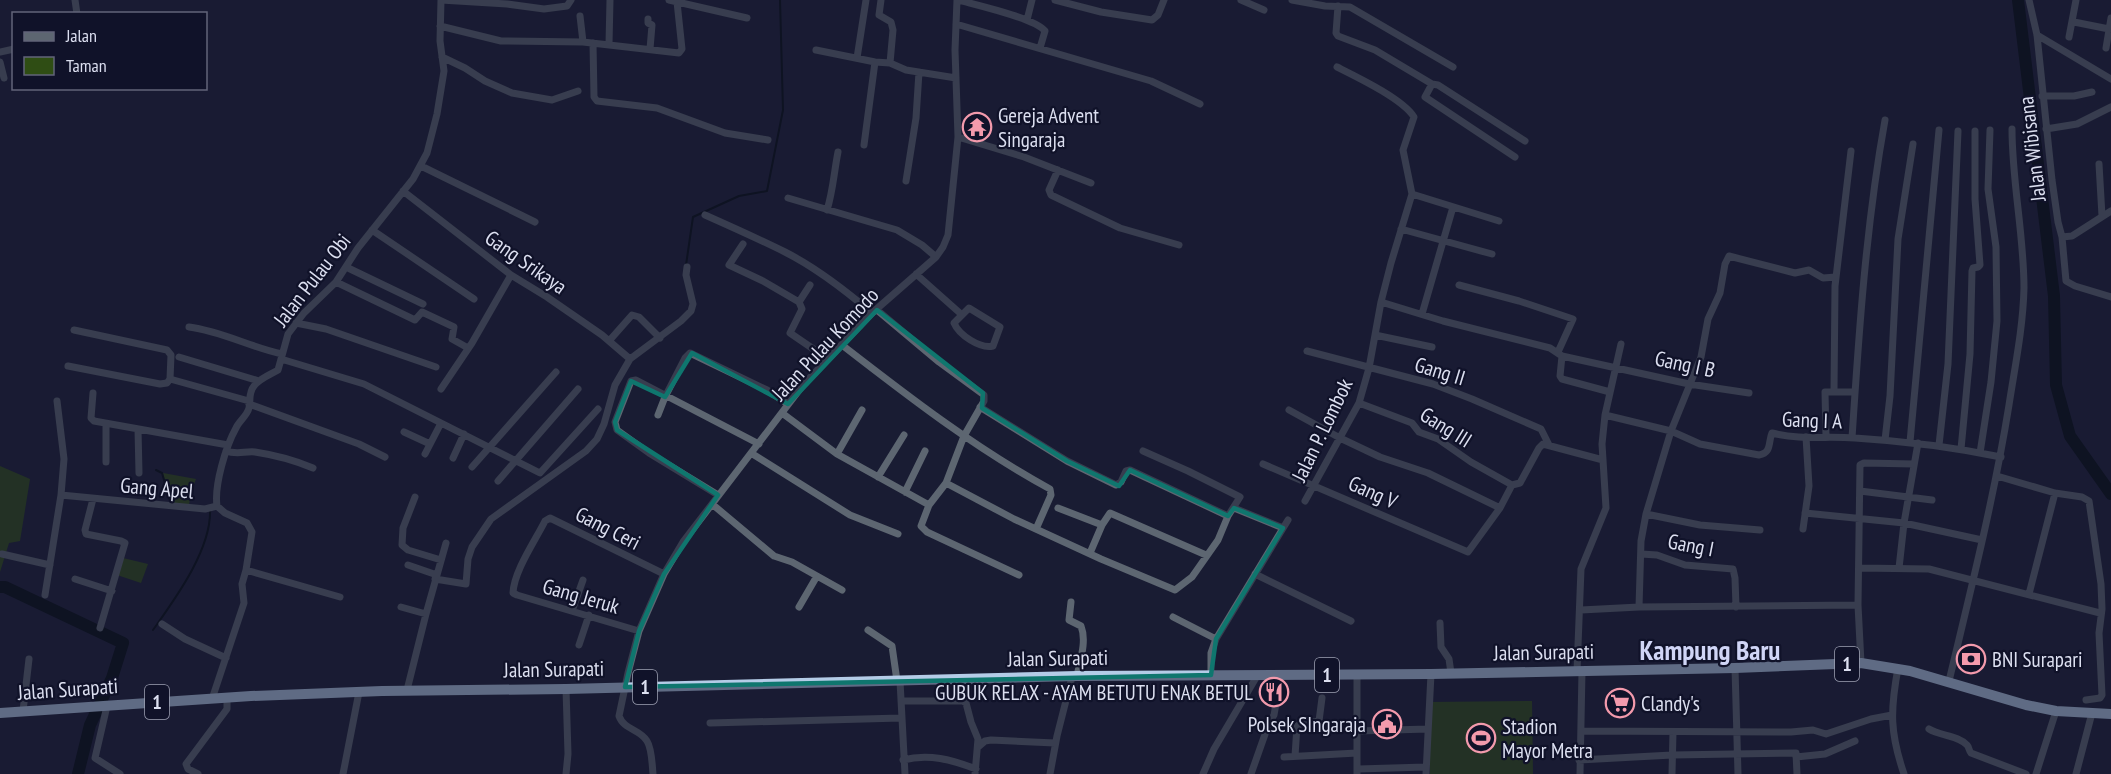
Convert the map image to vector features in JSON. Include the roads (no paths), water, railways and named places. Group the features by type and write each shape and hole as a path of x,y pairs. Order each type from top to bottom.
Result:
{"highway":[{"name":"Jalan Surapati","path":"0,713 227,698 407,690 1074,676 1431,674 1862,663 1898,668 1949,681 2026,705 2056,711 2111,714"}],"street":[{"path":"441,0 544,9 567,6 571,0"},
{"name":"Jalan Pulau Obi","path":"213,508 227,448 236,427 249,410 250,393 259,381 278,370 288,334 313,303 336,282 421,166 429,148 444,71 440,26 441,0"},
{"path":"609,44 610,0"},
{"path":"669,0 747,18"},
{"path":"857,58 866,0"},
{"path":"881,0 879,15 891,22 893,30 890,63"},
{"path":"958,0 1027,20 1042,27 1045,31 1040,48"},
{"name":"Jalan Pulau Komodo","path":"653,774 648,741 621,720 620,709 639,631 664,574 682,542 803,385 875,311 936,257 943,247 949,228 958,137 956,24 958,0"},
{"path":"1027,20 1032,0"},
{"path":"1055,0 1101,12 1152,20 1158,15 1164,0"},
{"path":"1241,0 1264,10"},
{"path":"1292,0 1325,6 1350,6 1453,67"},
{"name":"Jalan Wibisana","path":"2029,0 2037,35 2042,96 2066,281 2111,297"},
{"path":"2069,36 2076,0"},
{"path":"440,26 501,41 583,42 681,52 677,2"},
{"path":"1338,6 1336,33 1338,36 1375,50 1432,84 1438,85 1525,141"},
{"path":"580,16 583,42"},
{"path":"2106,48 2111,18"},
{"path":"648,19 648,23 652,25 650,49"},
{"path":"2073,22 2109,29"},
{"path":"956,24 1151,81 1200,104"},
{"path":"2037,35 2111,79"},
{"path":"593,43 594,97 597,101 657,108 724,133 768,140"},
{"path":"816,50 890,63 906,70 956,78"},
{"path":"442,57 512,93 552,100 578,91"},
{"path":"0,62 4,78"},
{"path":"864,145 875,62"},
{"path":"1337,67 1366,81 1408,110 1414,117 1403,150 1412,194 1499,220"},
{"path":"906,181 916,118 919,72"},
{"path":"1432,84 1425,97 1515,158"},
{"path":"2042,96 2074,96 2092,92"},
{"path":"2046,129 2077,124 2111,107"},
{"path":"1852,438 1867,242 1885,120"},
{"path":"1949,681 2001,457 2021,338 2024,287 2018,202 2012,163 2012,129"},
{"path":"1910,442 1939,130"},
{"path":"1961,449 1970,354 1972,271 1980,265 1975,130"},
{"path":"1980,453 1991,382 1997,321 1996,248 1988,189 1990,130"},
{"path":"1939,445 1948,364 1958,131"},
{"path":"958,137 1024,157 1091,183"},
{"path":"1885,440 1890,396 1898,239 1913,144"},
{"path":"1834,391 1833,339 1836,277 1851,151"},
{"path":"827,210 832,194 838,152"},
{"path":"2099,164 2102,216"},
{"path":"421,166 535,222"},
{"path":"1058,170 1048,190 1051,195 1120,228 1179,245"},
{"name":"Gang Srikaya","path":"404,191 498,263 511,276 548,297 630,359"},
{"name":"Jalan P. Lombok","path":"1305,501 1359,403 1369,368 1381,302 1412,194"},
{"path":"788,198 897,230 922,245 936,257"},
{"path":"1422,314 1453,207"},
{"path":"2062,237 2072,236 2111,211"},
{"path":"705,215 785,252 842,287 983,393 985,398 964,436 946,483 929,505 921,525 923,529 1019,575"},
{"path":"1401,229 1492,254"},
{"path":"372,230 474,299"},
{"path":"743,244 729,265 799,302 802,309 790,333 828,359"},
{"path":"1639,607 1641,541 1646,514 1671,431 1701,357 1708,319 1720,293 1725,264 1729,256 1796,273 1809,270 1823,278 1836,277"},
{"path":"346,267 423,304"},
{"path":"408,565 436,577 466,584 468,559 472,547 491,519 592,445 604,424 615,385 630,359 660,338 691,311 693,304 686,275 687,267"},
{"path":"916,274 961,314"},
{"path":"441,389 511,276"},
{"path":"336,282 415,320 422,312 454,327 452,339 468,348"},
{"path":"799,302 810,285"},
{"path":"1459,285 1573,318 1560,354 1562,379 1610,392"},
{"name":"Gang I B","path":"1381,302 1550,348 1560,354 1689,384 1749,393"},
{"path":"972,308 1000,327 993,346 987,347 961,333 954,323 961,314 972,308"},
{"path":"609,341 632,315 639,317 660,338"},
{"path":"296,324 326,329 436,367"},
{"path":"189,327 213,332 242,344 364,384 540,473 598,409"},
{"path":"68,366 160,384 167,383 170,379 171,355 167,350 74,330"},
{"path":"1375,335 1432,347"},
{"path":"1580,774 1581,569 1606,508 1602,444 1605,415 1621,344"},
{"path":"842,345 964,436 1011,468 1051,491 1036,529"},
{"name":"Gang II","path":"1307,351 1433,384 1528,422 1541,429 1549,446"},
{"path":"658,415 685,358 690,353 767,390 788,404"},
{"path":"179,357 259,381"},
{"path":"472,467 556,372"},
{"path":"170,379 249,402 359,444 385,458"},
{"path":"718,495 649,453 615,428 615,422 631,381 636,380 759,444"},
{"path":"498,480 578,389"},
{"path":"1826,437 1825,392 1855,392"},
{"path":"93,393 91,419 227,448 238,454 254,452 278,456 313,468"},
{"path":"45,595 64,459 57,401"},
{"name":"Gang III","path":"1359,403 1412,423 1419,432 1438,439 1471,462 1512,485"},
{"path":"980,407 1067,461 1116,485 1121,482 1126,471 1130,470 1228,516"},
{"path":"837,454 862,410"},
{"path":"1288,410 1380,457 1428,473 1500,508 1512,485 1520,483 1543,444 1603,460"},
{"path":"782,414 837,454 929,505"},
{"name":"Gang I A","path":"1605,415 1671,431 1700,444 1759,455 1769,450 1772,433 1806,437 1918,442 2001,457"},
{"path":"425,454 441,423"},
{"path":"106,424 106,462"},
{"path":"138,429 139,473"},
{"path":"404,432 430,444"},
{"path":"453,458 464,434"},
{"path":"878,477 904,435"},
{"path":"1803,529 1809,486 1806,437"},
{"path":"1899,567 1918,442"},
{"path":"905,492 925,451"},
{"path":"946,483 1036,529 1175,591 1192,577 1218,540 1228,516 1240,500 1238,496 1143,451"},
{"path":"751,453 850,515 898,534"},
{"path":"1862,663 1858,605 1859,468 1862,463 1914,464"},
{"name":"Gang V","path":"1263,464 1468,552 1500,508"},
{"path":"1997,476 2055,493 2082,497 2089,501 2101,584 2099,633 2102,695 2100,698 2086,700"},
{"path":"1860,491 1932,500"},
{"path":"2029,594 2055,493"},
{"name":"Gang Apel","path":"60,495 213,508"},
{"path":"415,497 403,528 402,545 441,560"},
{"name":"Gang Apel","path":"93,499 86,534 125,543 100,628"},
{"path":"712,504 774,556 792,562 842,590"},
{"path":"212,699 244,603 242,584 252,532 247,523 213,508"},
{"path":"1058,508 1102,525"},
{"path":"1234,508 1283,528"},
{"path":"1090,554 1107,514 1112,513 1206,555"},
{"path":"1805,513 1904,523 1982,540"},
{"path":"1646,514 1700,525 1760,530"},
{"name":"Gang Ceri","path":"513,593 513,587 526,556 545,521 550,518 664,574"},
{"path":"1211,675 1211,652 1216,639 1288,520"},
{"path":"407,690 446,543"},
{"path":"2,554 50,565"},
{"name":"Gang I","path":"1641,554 1657,555 1685,565 1733,569 1736,607"},
{"path":"1859,568 1929,569 2100,613"},
{"path":"246,570 340,597"},
{"path":"1255,574 1351,621"},
{"path":"799,608 817,576"},
{"path":"75,579 112,591"},
{"path":"572,610 584,580"},
{"name":"Gang Jeruk","path":"513,593 639,631"},
{"path":"1050,774 1083,642 1081,626 1069,620 1071,602"},
{"path":"1581,610 1639,607 1858,605"},
{"path":"401,607 426,614"},
{"path":"579,645 589,615"},
{"path":"1173,616 1216,639"},
{"path":"1440,623 1441,647 1449,659 1451,673"},
{"path":"162,624 190,642 226,658"},
{"path":"868,630 892,646 901,701 905,774"},
{"path":"24,711 29,659"},
{"path":"1735,668 1738,774"},
{"path":"1898,668 1892,699 1892,715 1895,745 1904,774"},
{"path":"1357,674 1357,771 1426,770 1431,674"},
{"path":"1251,774 1274,715 1281,675"},
{"path":"1203,774 1214,749 1257,676"},
{"path":"566,688 568,754 566,774"},
{"path":"344,774 359,692"},
{"path":"198,774 188,769 186,764 227,709 227,698"},
{"path":"1295,756 1297,726 1302,723 1319,721 1322,698"},
{"path":"901,701 963,700 978,739 975,772 942,758 903,760"},
{"path":"105,706 95,758 120,774"},
{"path":"2036,774 2056,711"},
{"path":"2076,774 2092,713"},
{"path":"1581,731 1791,732 1813,730 1826,734 1871,719 1892,715"},
{"path":"710,723 902,718"},
{"path":"1357,731 1428,729"},
{"path":"1929,729 1967,745 1971,753 2026,774"},
{"path":"1672,774 1673,732"},
{"path":"978,747 985,741 991,740 1056,743"},
{"path":"1796,757 1825,754 1855,741"},
{"path":"1284,757 1357,753"},
{"path":"1580,760 1672,755 1796,753 1797,774"}],"waterway":[{"path":"686,265 693,217 739,196 767,191 783,110 780,0"},
{"path":"2018,0 2054,296 2056,385 2070,436 2111,494"},
{"path":"156,470 162,473 171,504"},
{"path":"153,630 181,589 199,557 209,524 210,509"},
{"path":"0,587 5,587 123,643 112,678 90,725 78,774"}],"place":[{"name":"Gereja Advent Singaraja","path":"977,127"},
{"name":"BNI Surapari","path":"1971,659"},
{"name":"GUBUK RELAX - AYAM BETUTU ENAK BETUL","path":"1274,692"},
{"name":"Clandy's","path":"1620,703"},
{"name":"Polsek SIngaraja","path":"1387,724"},
{"name":"Stadion Mayor Metra","path":"1481,738"}],"district":[{"name":"Kampung Baru","path":"1710,650"}]}
